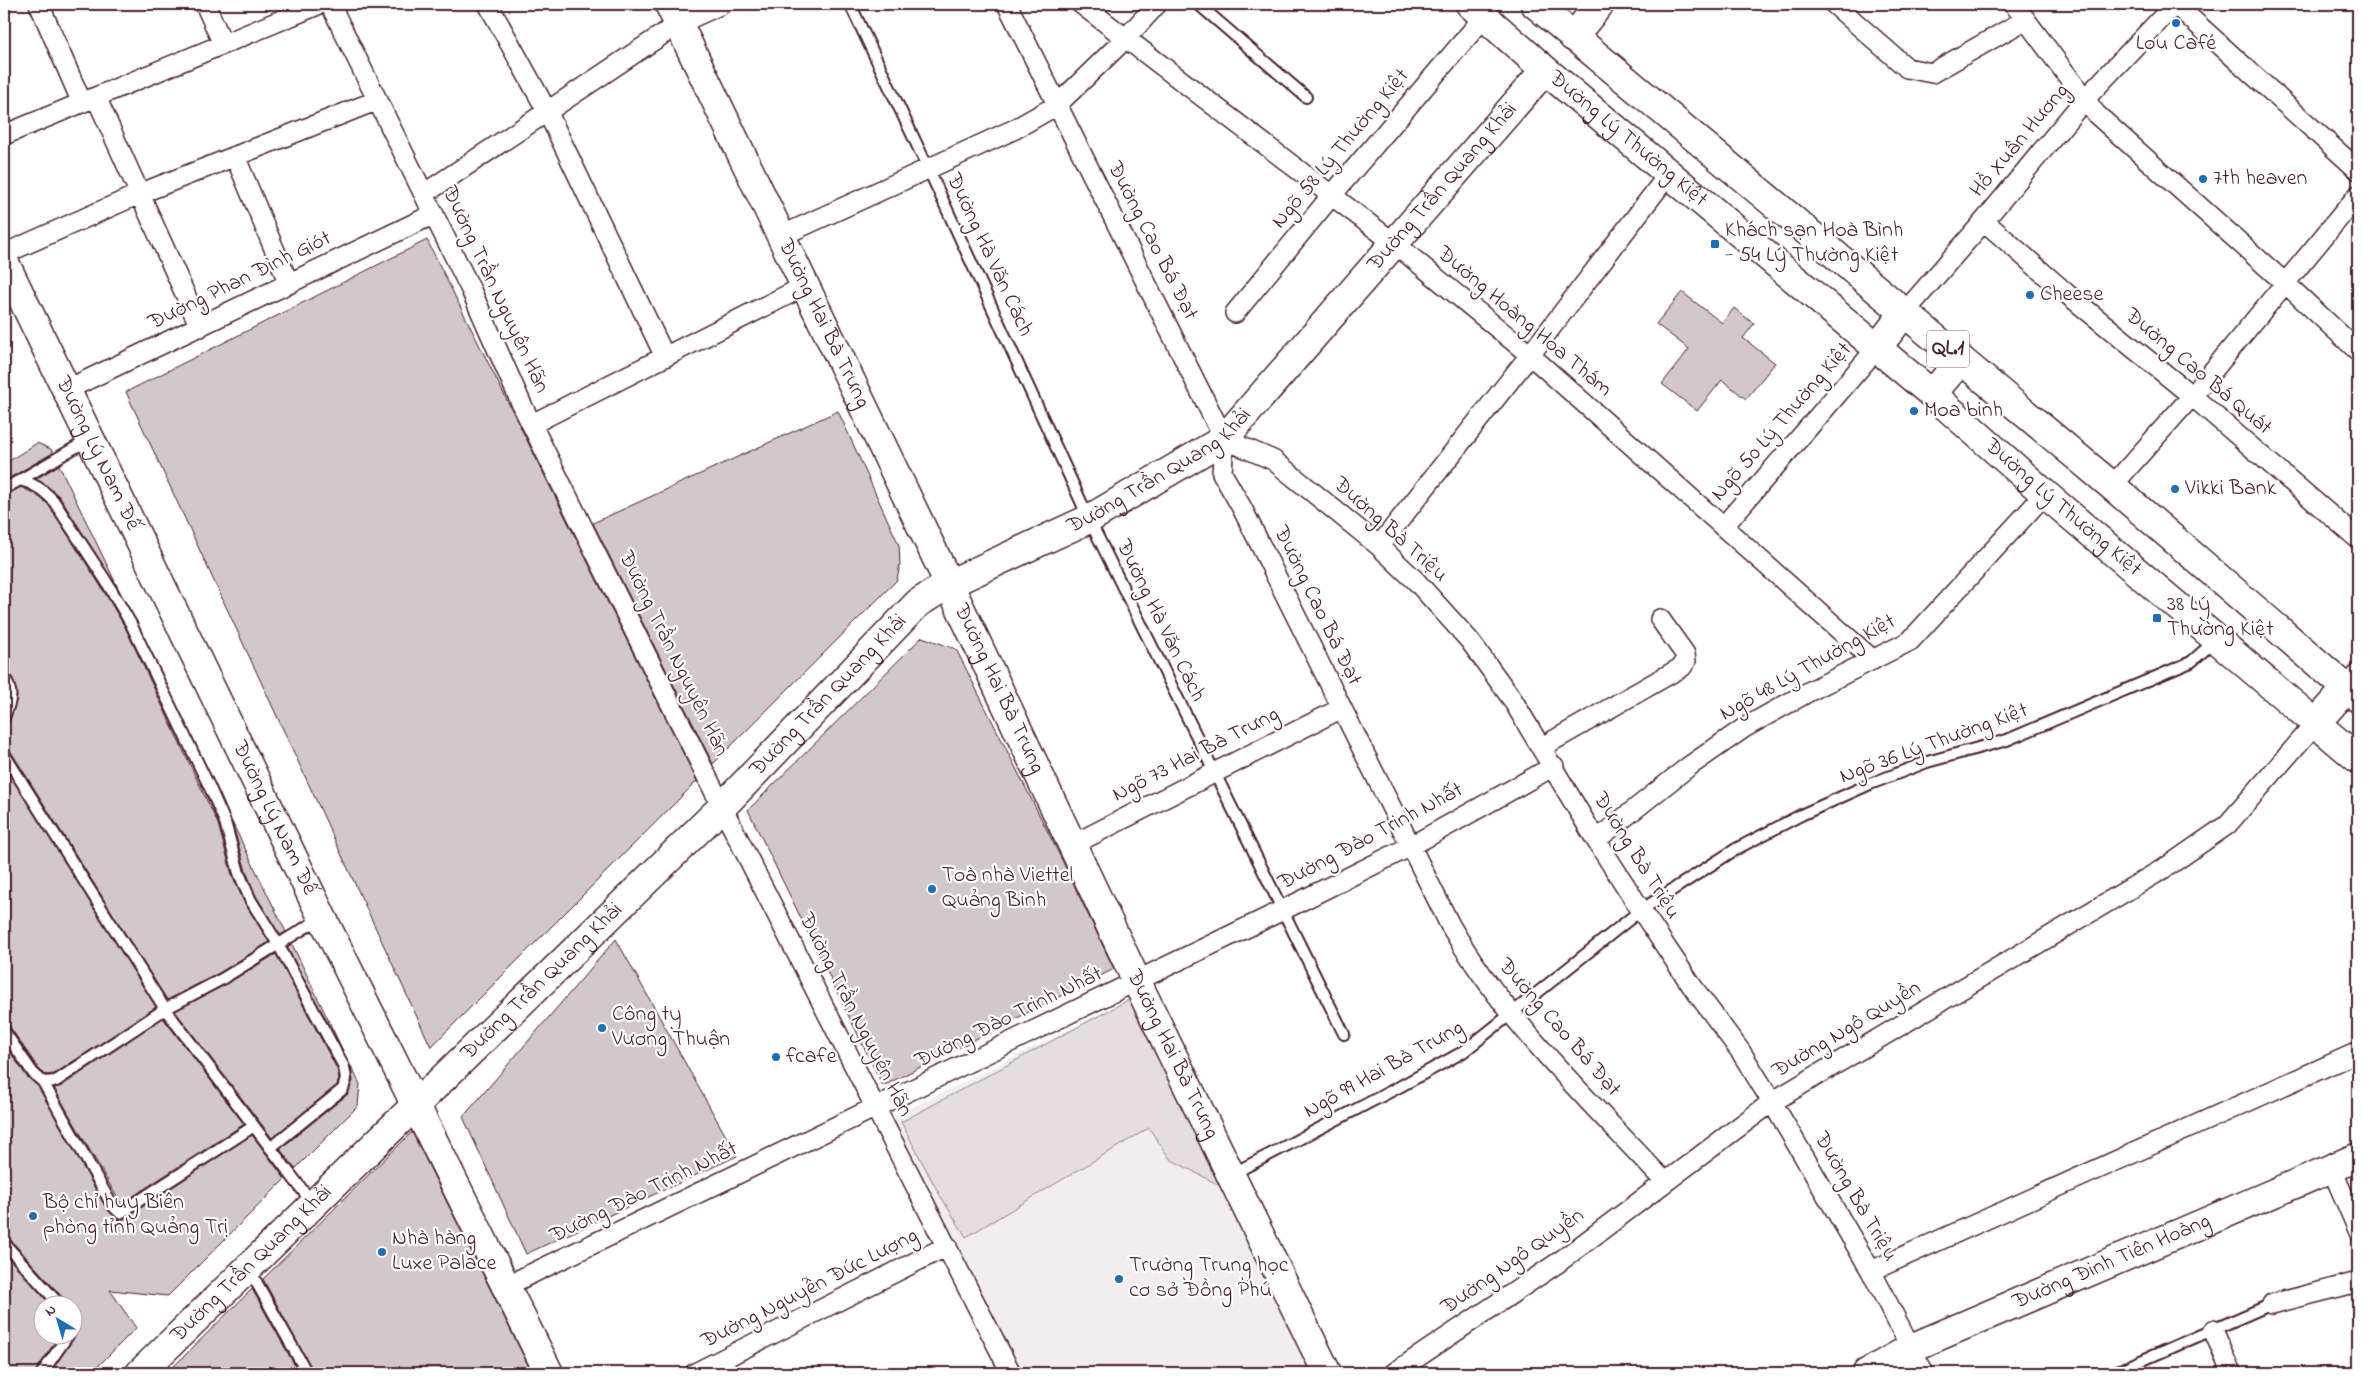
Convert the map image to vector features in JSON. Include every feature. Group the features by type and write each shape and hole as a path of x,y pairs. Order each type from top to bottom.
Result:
{"main road":[{"name":"Đường Lý Thường Kiệt","path":"1535,4 2354,686"},
{"name":"Đường Trần Quang Khải","path":"140,1373 722,807 895,624 918,603 949,584 1089,518 1224,439 1545,70 1600,4"},
{"name":"Đường Lý Thường Kiệt","path":"1478,10 1545,70 1932,394 2045,494 2358,759"},
{"name":"Đường Hai Bà Trưng","path":"674,14 949,584 1137,982 1327,1373"},
{"name":"Đường Lý Nam Đế","path":"4,261 322,917 549,1373"},
{"path":"1877,348 1904,313"},
{"path":"1932,394 1961,360"},
{"path":"2316,723 2354,686"},
{"name":"Đường Đinh Tiên Hoàng","path":"1867,1373 1911,1348 2358,1156"}],"street":[{"path":"39,4 139,194 200,327"},
{"path":"205,4 223,44"},
{"path":"4,135 320,4"},
{"name":"Đường Trần Nguyên Hãn","path":"330,4 472,290 532,424 722,807 1011,1373"},
{"path":"488,4 547,111 665,357"},
{"path":"424,194 547,111 674,14 722,4"},
{"name":"Đường Cao Bá Đạt","path":"1007,4 1224,439 1222,473 1242,508 1470,960 1510,1014 1665,1182"},
{"name":"Đường Hoàng Hoa Thám","path":"1080,4 1394,243 1530,355 1873,660"},
{"path":"781,236 1015,129 1057,105 1126,38 1157,4"},
{"path":"1834,4 1907,68 1932,73 2025,20"},
{"path":"2014,4 2096,114 2285,283 2358,352"},
{"path":"2175,4 2358,170"},
{"name":"Hồ Xuân Hương","path":"1904,313 1984,221 2085,99 2175,4"},
{"name":"Ngõ 58 Lý Thường Kiệt","path":"1235,313 1332,195 1478,10"},
{"path":"4,254 139,194 378,100"},
{"path":"235,156 289,284"},
{"path":"1379,546 1530,355 1668,174"},
{"path":"2112,486 2192,396 2358,195"},
{"name":"Đường Phan Đình Giót","path":"66,390 434,214"},
{"name":"Đường Cao Bá Quát","path":"1984,221 2067,294 2192,396 2358,539"},
{"path":"532,424 805,286"},
{"name":"Ngõ 50 Lý Thường Kiệt","path":"1723,527 1877,348"},
{"name":"Đường Bà Triệu","path":"1224,439 1273,460 1379,546 1416,581 1470,642 1512,699 1554,766 1596,840 1641,910 1692,986 1741,1052 1871,1271 1924,1373"},
{"name":"Ngõ 48 Lý Thường Kiệt","path":"1596,840 1688,767 1744,728 1810,691 1910,641 2045,494"},
{"path":"1542,747 1682,667 1686,661 1684,654 1660,619"},
{"name":"Ngõ 73 Hai Bà Trưng","path":"1072,845 1342,708"},
{"name":"Đường Ngô Quyền","path":"1394,1373 1558,1262 1772,1102 2168,866 2227,825 2316,723"},
{"name":"Đường Đào Trinh Nhất","path":"506,1286 1282,911 1411,846 1554,766"},
{"path":"1871,1271 2358,1052"},
{"path":"2331,1167 2358,1230"},
{"name":"Đường Nguyễn Đức Lượng","path":"695,1373 946,1246"},
{"path":"2272,1304 2358,1282"},
{"path":"2213,1330 2232,1373"}],"lane":[{"name":"Đường Hà Văn Cách","path":"850,4 928,168 1089,518 1344,1034"},
{"path":"1198,4 1306,97"},
{"path":"4,489 90,439"},
{"path":"20,480 33,483 53,500 106,581 131,624 214,796 225,822 239,873 250,899 278,944 344,1067 346,1079 343,1090 270,1148"},
{"name":"Ngõ 36 Lý Thường Kiệt","path":"1641,910 1736,849 1801,815 1870,784 1927,762 2007,740 2105,700 2192,662 2217,639"},
{"path":"4,676 12,691 12,700 4,717"},
{"path":"4,754 165,1009 313,1205"},
{"name":"Ngõ 99 Hai Bà Trưng","path":"1231,1175 1463,1052 1641,910"},
{"path":"43,1082 56,1082 165,1009 222,980 322,917"},
{"path":"4,1032 33,1073 43,1082 112,1205 120,1213 254,1126"},
{"path":"4,1243 50,1294"},
{"path":"248,1268 306,1373"},
{"path":"2113,1373 2272,1304"},
{"path":"42,1373 62,1344"}],"shaded area":[{"name":"Trường Trung học cơ sở Đồng Phú","path":"1130,999 1310,1373 1021,1373 891,1118"},
{"path":"1130,999 1219,1185 1170,1159 1149,1128 966,1237 938,1192 901,1122"}],"building":[{"path":"427,240 697,781 431,1047 126,392"},
{"path":"1682,292 1722,323 1734,308 1754,324 1743,338 1775,363 1746,399 1722,380 1697,411 1662,384 1689,349 1656,324"},
{"path":"838,411 899,545 900,564 897,580 713,764 593,523"},
{"path":"37,443 51,449 53,453 4,481 4,464"},
{"path":"59,465 120,592 59,496 36,479"},
{"path":"21,487 35,494 48,504 125,627 218,824 232,875 244,902 269,942 219,973 167,1000 10,750 4,747 4,724 10,720 17,697 13,679 8,671 4,670 4,496"},
{"name":"Toà nhà Viettel Quảng Bình","path":"922,637 956,649 1062,860 1114,969 883,1086 748,810"},
{"path":"4,766 156,1007 54,1074 45,1075 38,1068 10,1027 4,1024"},
{"path":"232,822 286,932 280,935 256,896 246,871"},
{"name":"Công ty Vương Thuận","path":"616,939 737,1156 526,1254 463,1117"},
{"path":"292,944 346,1057 287,947"},
{"path":"276,954 337,1069 339,1079 337,1085 272,1138 175,1011 225,985"},
{"path":"163,1018 244,1124 121,1204 54,1088 60,1087"},
{"path":"4,1043 27,1077 38,1086 106,1208 117,1219 124,1219 252,1135 285,1179 168,1296 110,1290 136,1328 91,1373 50,1373 70,1344 82,1344 82,1294 59,1294 9,1238 4,1236"},
{"path":"351,1066 360,1084 358,1106 295,1169 280,1149 348,1094 353,1081"},
{"name":"Nhà hàng Luxe Palace","path":"412,1132 532,1373 314,1373 263,1279"},
{"path":"4,1253 41,1294 32,1294 32,1344 54,1344 35,1373 4,1373"},
{"path":"252,1289 299,1373 167,1373"}],"place":[{"name":"Lou Café","path":"2176,23"},
{"name":"7th heaven","path":"2203,179"},
{"name":"Khách sạn Hoà Bình - 54 Lý Thường Kiệt","path":"1715,244"},
{"name":"Cheese","path":"2030,295"},
{"name":"Moa binh","path":"1914,411"},
{"name":"Vikki Bank","path":"2175,489"},
{"name":"38 Lý Thường Kiệt","path":"2157,618"},
{"name":"Toà nhà Viettel Quảng Bình","path":"932,889"},
{"name":"Công ty Vương Thuận","path":"602,1028"},
{"name":"fcafe","path":"776,1057"},
{"name":"Bộ chỉ huy Biên phòng tỉnh Quảng Trị","path":"33,1216"},
{"name":"Nhà hàng Luxe Palace","path":"382,1252"},
{"name":"Trường Trung học cơ sở Đồng Phú","path":"1119,1279"}]}
